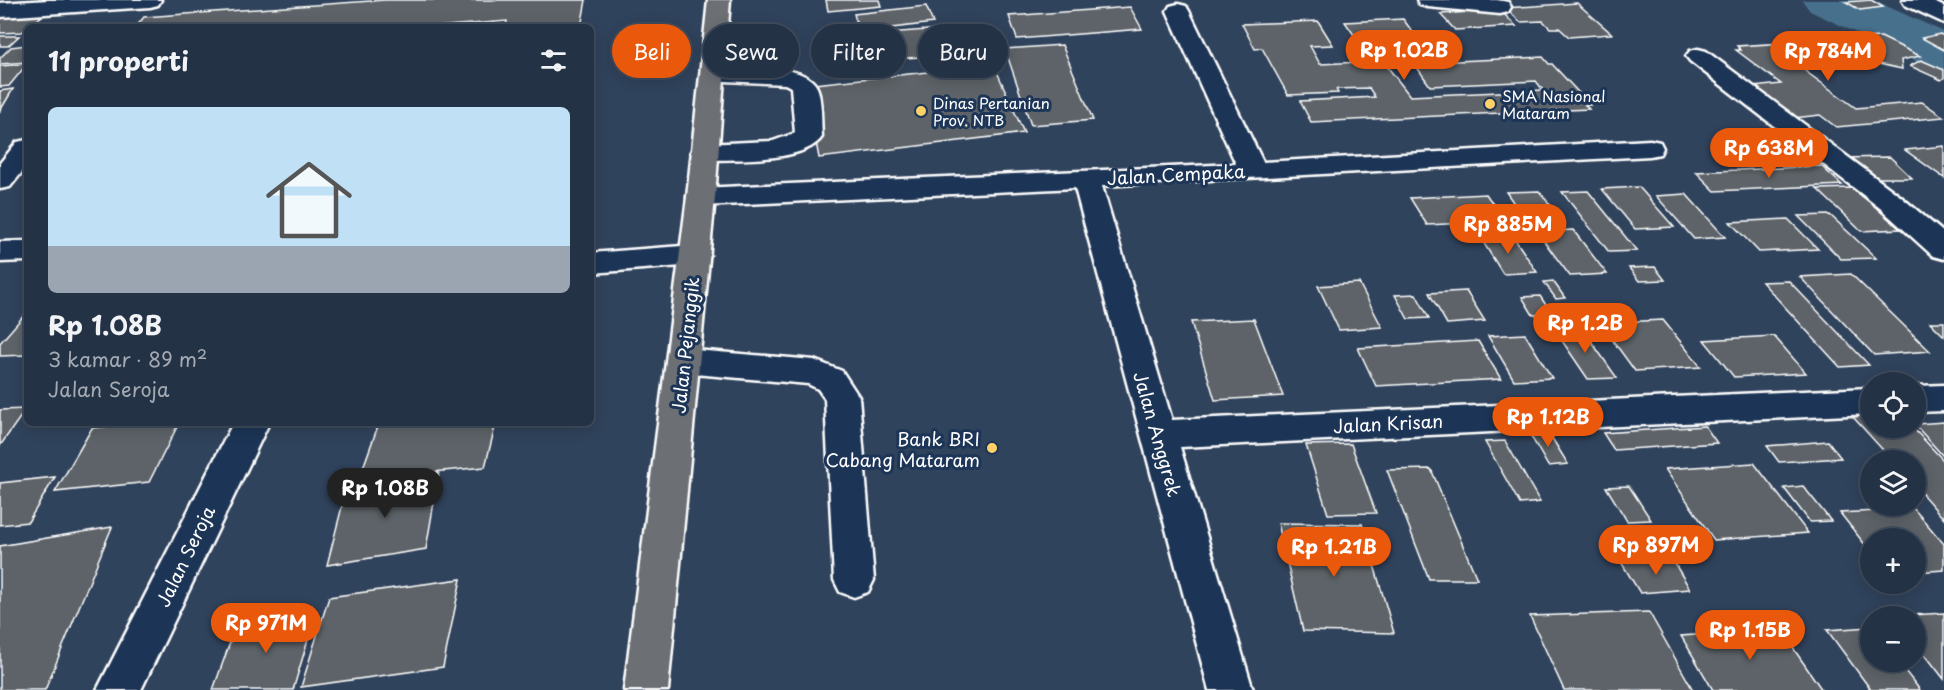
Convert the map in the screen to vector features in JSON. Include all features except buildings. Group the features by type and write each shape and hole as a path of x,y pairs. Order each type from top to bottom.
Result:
{"main road":[{"name":"Jalan Pejanggik","path":"717,24 719,0"},
{"name":"Jalan Pejanggik","path":"646,690 713,78"}],"street":[{"path":"0,10 76,3 148,0"},
{"path":"128,24 148,0"},
{"path":"1428,0 1500,7"},
{"path":"1913,0 1944,16"},
{"path":"1178,11 1253,171"},
{"path":"1698,56 1890,202 1944,249"},
{"path":"705,152 776,148 799,144 809,137 805,89 801,82 791,78"},
{"name":"Jalan Cempaka","path":"701,197 1253,171 1650,148"},
{"path":"0,181 24,152"},
{"name":"Jalan Anggrek","path":"1086,178 1231,690"},
{"path":"0,252 24,251"},
{"path":"594,263 695,255"},
{"path":"683,361 814,372 830,380 842,397 854,580"},
{"path":"1926,399 1944,398"},
{"name":"Jalan Krisan","path":"1158,434 1860,401"},
{"name":"Jalan Seroja","path":"119,690 250,426"}],"waterway":[{"path":"1829,0 1944,53"}],"place":[{"name":"SMA Nasional Mataram","path":"1490,104"},
{"name":"Dinas Pertanian Prov. NTB","path":"921,111"},
{"name":"Bank BRI Cabang Mataram","path":"992,448"}]}
